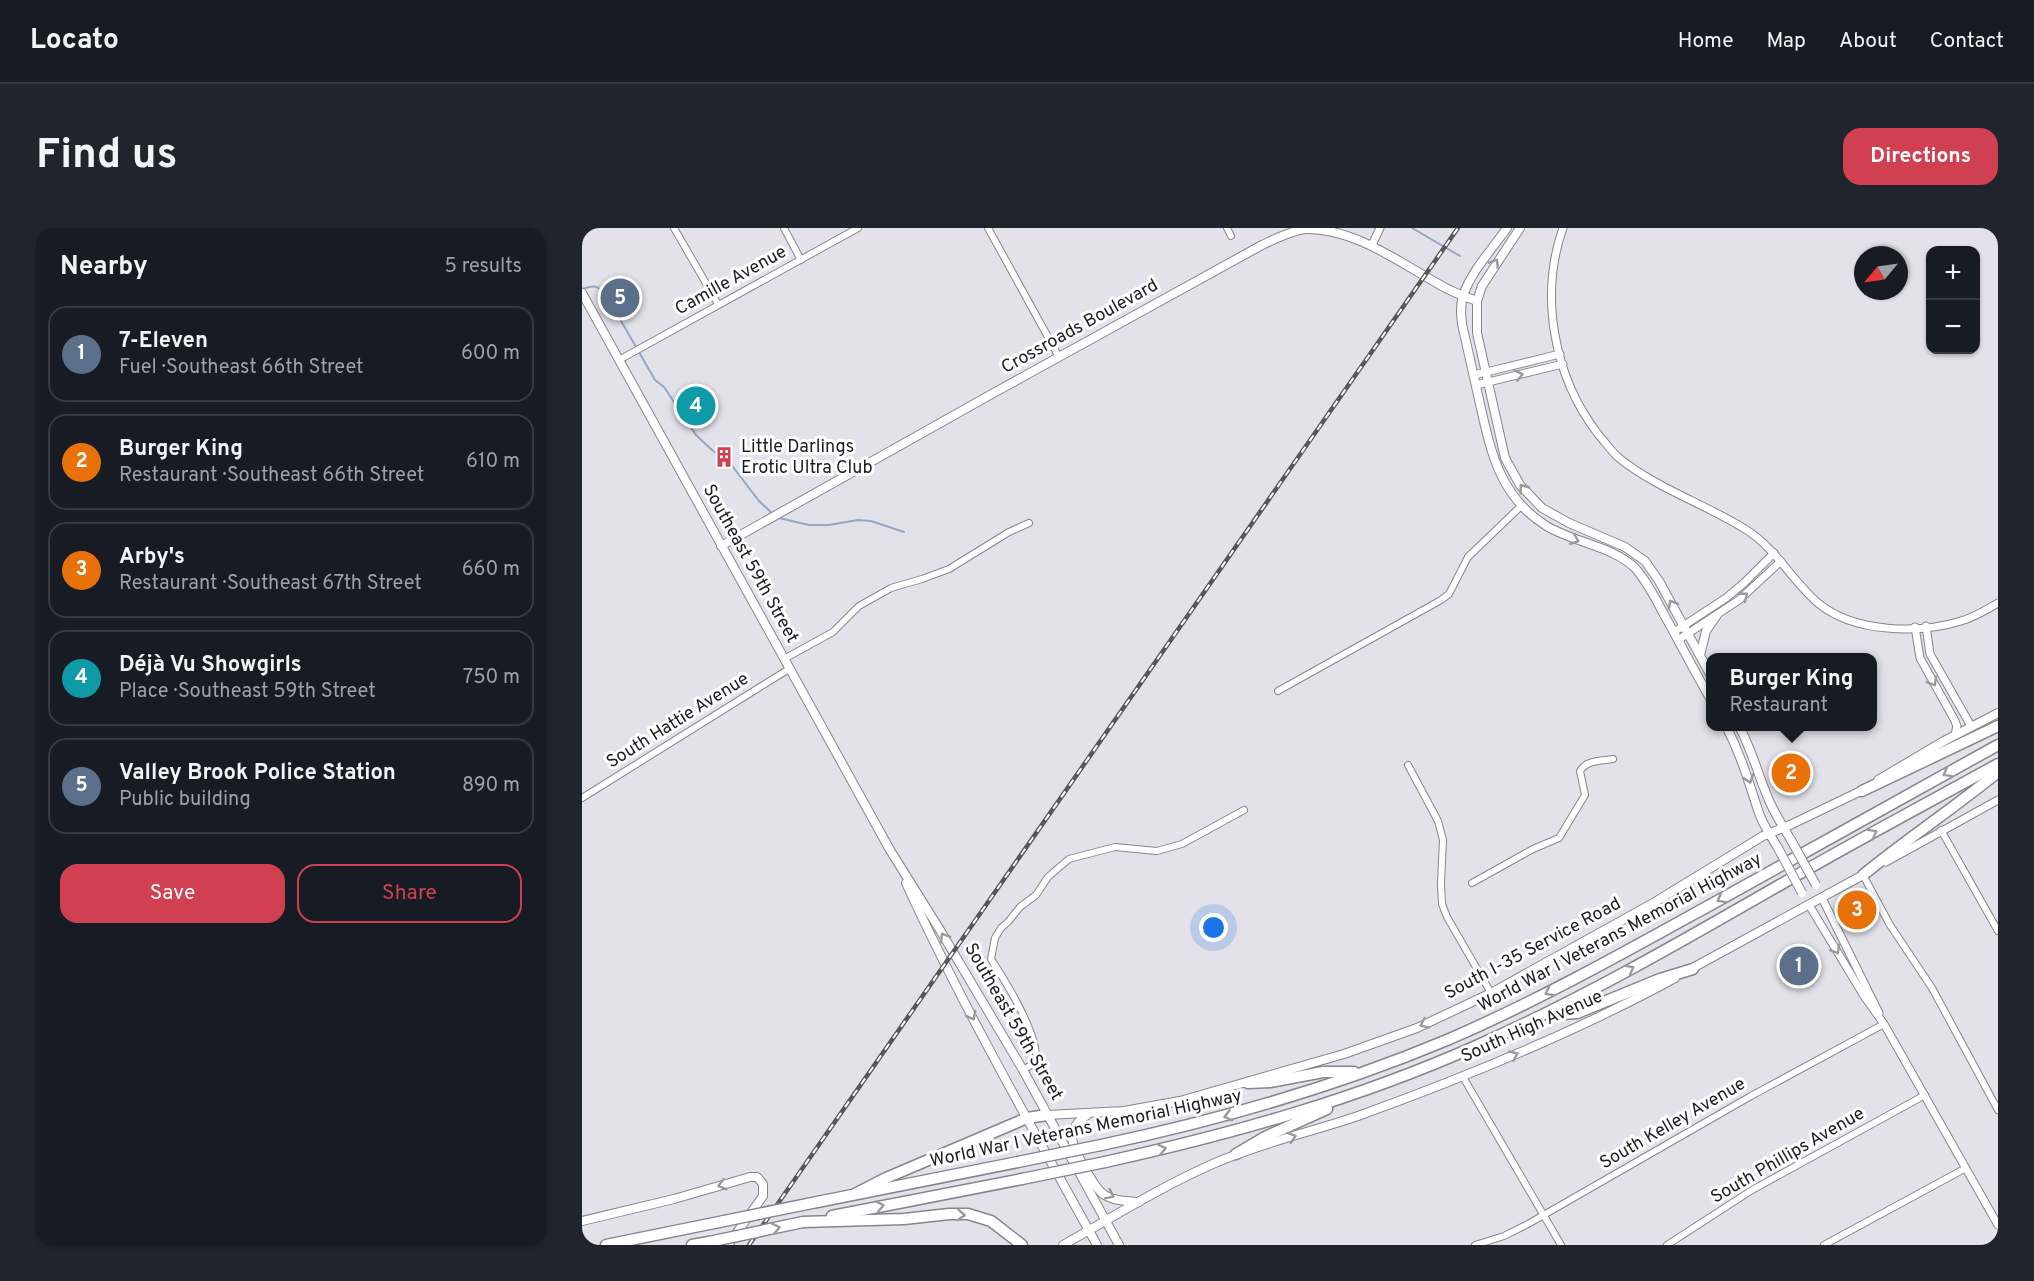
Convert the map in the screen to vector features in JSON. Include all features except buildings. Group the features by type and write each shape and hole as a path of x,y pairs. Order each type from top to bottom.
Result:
{"highway":[{"path":"1862,791 1998,726"},
{"name":"World War I Veterans Memorial Highway","path":"606,1245 1101,1145 1239,1113 1303,1094 1466,1032 1570,981 1998,745"},
{"name":"World War I Veterans Memorial Highway","path":"692,1245 1105,1162 1236,1131 1369,1088 1455,1055 1599,986 1998,764"},
{"path":"1863,875 1901,843 1998,772"},
{"path":"1542,1015 1577,1013 1660,979 1693,969"},
{"path":"1248,1083 1270,1082 1323,1072 1364,1072"},
{"path":"1236,1154 1265,1137 1369,1088"},
{"path":"855,1194 886,1178 1027,1118 1047,1114"},
{"path":"803,1222 904,1219 968,1214 991,1221 1017,1242"}],"main road":[{"path":"1507,228 1470,282 1463,296 1461,310 1462,324 1496,465 1510,492 1521,506 1545,525 1614,555 1633,566 1647,585 1706,691"},
{"path":"1520,228 1482,286 1477,302 1477,333 1505,458 1529,496 1552,515 1636,553 1652,570 1706,667"},
{"name":"Crossroads Boulevard","path":"722,546 1262,245 1292,232 1306,229 1334,231 1353,237 1372,245 1436,283 1477,302"},
{"name":"Southeast 59th Street","path":"582,294 890,850 1023,1070 1119,1245"},
{"path":"1700,656 1706,631 1717,615"},
{"name":"South I-35 Service Road","path":"1047,1114 1087,1114 1154,1107 1248,1083 1418,1028 1491,993 1674,891 1769,833 1862,791 1888,772 1998,713"},
{"path":"1728,731 1743,761 1758,811 1809,905"},
{"path":"1742,731 1755,758 1771,805 1822,898"},
{"name":"Southeast 59th Street","path":"890,850 930,936 1097,1245"},
{"name":"South High Avenue","path":"1062,1245 1197,1171 1236,1154 1354,1117 1463,1077 1609,1012 1693,969 1863,875"},
{"path":"1087,1114 1079,1120 1072,1136 1073,1143 1097,1188 1110,1197 1140,1202"},
{"path":"582,1221 750,1177 757,1178 764,1184 763,1196 728,1245"}],"street":[{"path":"674,228 718,304"},
{"path":"784,228 801,260"},
{"name":"Camille Avenue","path":"619,360 858,228"},
{"path":"988,228 1059,357"},
{"path":"1227,228 1231,236"},
{"path":"1372,245 1380,228"},
{"path":"1563,228 1552,274 1552,319 1560,354 1574,394 1588,420 1618,457 1641,473 1746,529 1765,543 1818,603 1860,624 1891,629 1961,621 1998,603"},
{"path":"1474,375 1560,354"},
{"path":"1476,385 1563,364"},
{"path":"1278,691 1442,600 1449,594 1468,557 1521,506"},
{"path":"784,659 833,632 859,606 891,588 949,569 1009,532 1029,523"},
{"path":"1686,630 1744,583 1774,553"},
{"path":"1676,636 1717,615 1751,591 1781,561"},
{"path":"1926,626 1930,654 1971,726"},
{"path":"1915,627 1920,658 1954,719 1957,726 1955,735"},
{"name":"South Hattie Avenue","path":"582,798 789,669"},
{"path":"1472,883 1533,849 1559,838 1585,795 1580,771 1583,766 1613,759"},
{"path":"1408,765 1438,821 1443,840 1441,883 1445,910 1491,993"},
{"name":"South High Avenue","path":"1863,875 1998,800"},
{"path":"1023,1070 1036,1062 1037,1052 1008,985 991,959 995,938 1001,928 1020,907 1036,895 1048,877 1069,859 1115,847 1157,851 1182,844 1244,810"},
{"path":"1941,831 1998,932"},
{"path":"1863,875 1890,925 1932,988 1998,1110"},
{"path":"1822,898 1884,1024 1998,1225"},
{"path":"1809,905 1864,996 1884,1024"},
{"name":"South Kelley Avenue","path":"1475,1245 1504,1236 1543,1215 1751,1096 1884,1024"},
{"path":"1463,1077 1561,1245"},
{"name":"South Phillips Avenue","path":"1667,1245 1752,1190 1924,1095"},
{"path":"1824,1245 1966,1168"}],"waterway":[{"path":"1412,228 1460,256"},
{"path":"582,289 594,286 605,293 655,380 664,387 696,435 733,467 759,501 774,515"},
{"path":"779,518 809,525 829,525 858,520 871,521 904,532"}],"railway":[{"path":"749,1245 1458,228"}],"place":[{"name":"Valley Brook Police Station","path":"620,298"},
{"name":"Déjà Vu Showgirls","path":"696,406"},
{"name":"Little Darlings Erotic Ultra Club","path":"724,457"},
{"name":"Burger King","path":"1791,773"},
{"name":"Arby's","path":"1857,910"},
{"name":"7-Eleven","path":"1799,966"}]}
